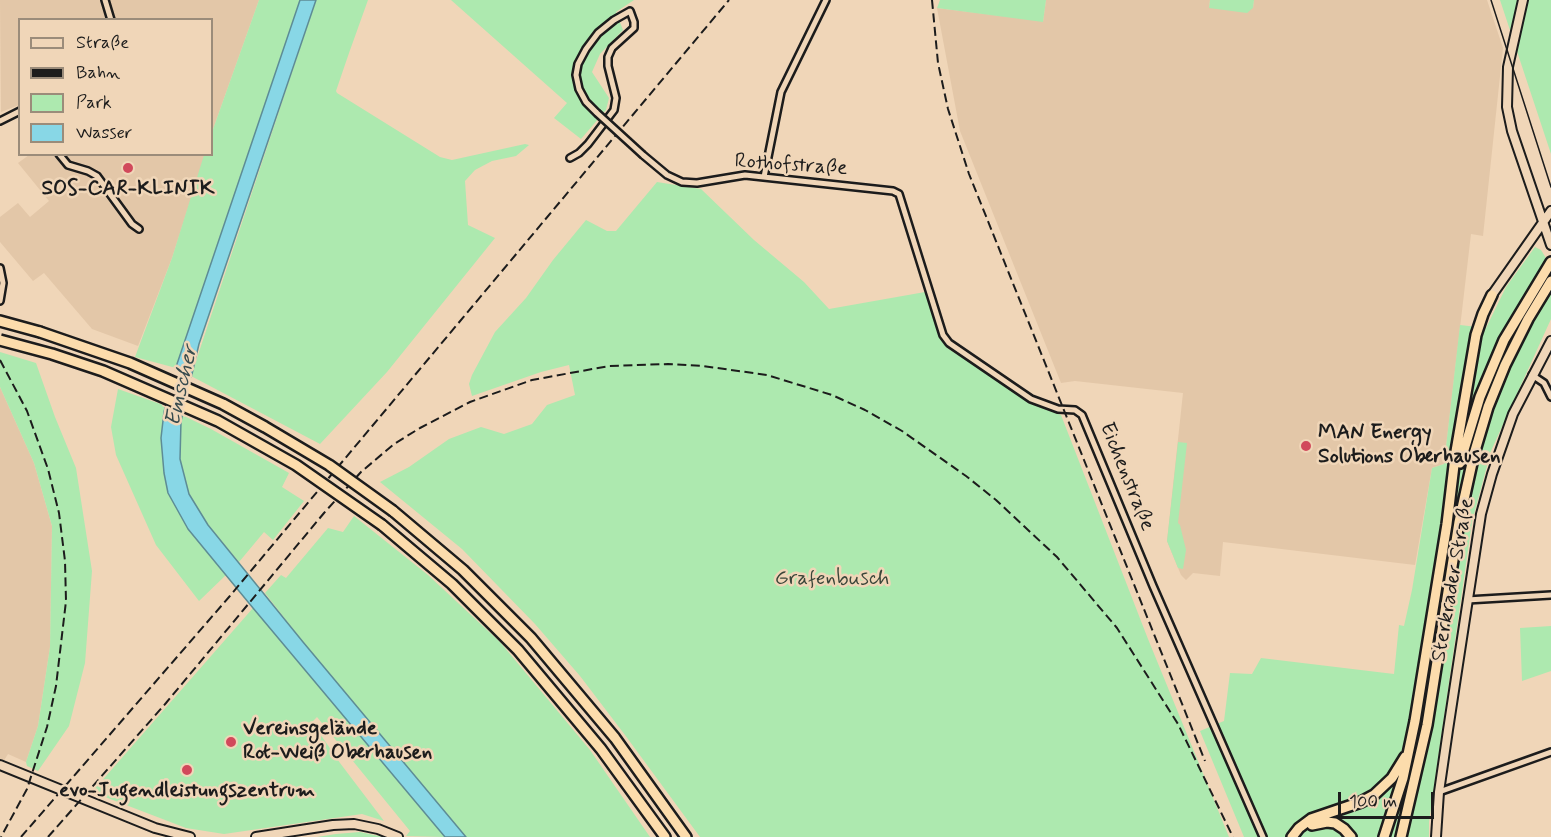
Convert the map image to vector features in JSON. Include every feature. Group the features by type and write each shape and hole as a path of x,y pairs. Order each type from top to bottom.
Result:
{"highway":[{"path":"1447,524 1464,447 1484,387 1504,339 1551,261"},
{"path":"1401,837 1427,725 1457,533 1472,462 1485,415 1504,365 1551,281"},
{"path":"1384,837 1409,753 1476,335 1492,295"},
{"path":"0,321 108,355 168,378 214,400 304,450 393,511 463,570 531,638 601,720 686,837"},
{"path":"0,340 103,371 218,421 296,465 382,525 452,584 518,650 602,749 665,837"},
{"path":"1294,837 1299,828 1311,819 1361,802 1374,795 1389,781 1409,753"},
{"path":"1294,837 1306,827 1327,822 1341,826 1351,837"}],"street":[{"path":"105,0 110,18"},
{"path":"764,177 781,92 826,0"},
{"path":"1523,0 1508,67 1507,107 1512,131 1551,244"},
{"name":"Rothofstraße","path":"570,158 588,144 614,110 616,98 608,57 612,48 634,28 630,11 598,33 586,49 578,64 576,75 579,89 597,113 643,156 667,175 682,182 697,183 738,175 764,177 893,191 899,194"},
{"path":"0,121 18,112"},
{"path":"61,156 68,165 97,176 132,224 139,229"},
{"name":"Eichenstraße","path":"899,194 903,200 943,335 949,343 1032,399 1058,408 1075,410 1082,415 1153,586 1263,837"},
{"path":"1492,295 1551,211"},
{"path":"0,268 3,283 0,301"},
{"name":"Sterkrader Straße","path":"1436,837 1439,792 1477,532 1489,484 1509,424 1551,341"},
{"path":"1532,375 1544,383 1551,397"},
{"path":"1467,600 1551,595"},
{"path":"1439,792 1551,752"},
{"path":"0,765 155,828 190,837"},
{"path":"256,837 354,824 378,829 398,837"}],"shaded area":[{"path":"0,0 259,0 213,129 213,18 18,18 18,105 1,112"},
{"name":"MAN Energy Solutions Oberhausen","path":"1046,0 1210,0 1209,8 1253,8 1254,0 1487,0 1503,48 1483,236 1471,234 1444,464 1432,468 1415,565 1223,542 1220,576 1193,573 1186,580 1181,575 1167,541 1183,393 1075,381 1061,383 960,131 937,8 1043,21"},
{"path":"28,156 205,156 172,258 138,346 92,329 44,273 33,281 0,242 0,217 18,203 30,217 49,201 18,163"},
{"path":"0,387 34,463 52,526 50,647 38,726 26,762 8,754 0,767"}],"green space":[{"path":"259,0 300,0 176,368 135,357 172,258 204,156 213,156 213,129"},
{"path":"316,0 368,0 337,93 440,157 452,160 529,145 516,156 492,161 475,170 465,181 468,225 495,238 387,372 320,444 191,376"},
{"path":"451,0 634,0 616,12 623,30 600,54 592,72 609,98 606,110 581,139 554,118 567,103"},
{"path":"940,0 1046,0 1043,22 937,8"},
{"path":"1210,0 1254,0 1253,8 1247,13 1209,8"},
{"path":"1500,0 1551,0 1551,154"},
{"name":"Grafenbusch","path":"657,182 701,189 754,240 804,282 829,309 925,292 946,347 1030,402 1061,415 1148,639 1229,837 700,837 580,676 535,624 462,549 380,482 409,467 449,439 481,427 504,434 532,424 547,405 575,395 569,365 541,372 472,396 469,384 495,332 526,298 586,220 607,231 616,231"},
{"path":"1535,247 1541,250 1546,258 1551,277 1551,319 1491,451 1472,522 1429,822 1429,837 1244,837 1200,731 1224,721 1230,673 1252,674 1261,658 1394,674 1399,625 1404,626 1412,590 1432,468 1444,464 1460,325 1486,328 1506,287"},
{"path":"0,352 36,363 76,468 92,571 85,663 69,726 38,771 27,766 26,762 38,726 50,647 52,526 34,463 0,387"},
{"path":"118,389 166,406 161,438 164,473 188,529 226,575 199,601 156,545 116,455 111,427"},
{"path":"182,415 289,473 282,487 304,501 273,540 264,532 239,562 208,525 189,494 180,459 179,434"},
{"path":"1178,442 1187,443 1178,523 1186,550 1183,569 1178,568 1167,541"},
{"path":"354,516 428,575 500,642 590,750 650,837 466,837 303,642 265,593 281,575 286,578 328,528 343,532"},
{"name":"Vereinsgelände Rot-Weiß Oberhausen","path":"253,608 445,837 406,836 410,831 317,717 312,722 384,821 362,814 224,834 186,828 92,792"},
{"path":"1551,626 1551,671 1522,681 1520,628"},
{"path":"360,832 384,837 317,837 336,834"}],"water":[{"name":"Emscher","path":"300,0 316,0 199,344 181,421 180,459 189,494 208,525 466,837 445,837 253,608 188,529 168,493 164,473 161,438 164,412 177,364"}],"pier":[{"path":"172,369 194,379 185,417 162,406"}],"tram line":[{"path":"1491,0 1551,187"}],"railway":[{"path":"21,837 229,597 729,0"},
{"path":"932,0 938,63 948,109 969,174 1205,761"},
{"path":"0,360 27,411 48,469 59,513 65,561 66,601 56,686 47,727 27,789 1,837"},
{"path":"48,837 166,703 324,513 361,472 394,444 470,402 532,380 609,366 668,364 703,366 767,375 832,395 902,431 996,500 1057,557 1117,628 1178,724 1233,837"}],"place":[{"name":"SOS-CAR-KLINIK","path":"128,168"},
{"name":"MAN Energy Solutions Oberhausen","path":"1306,446"},
{"name":"Vereinsgelände Rot-Weiß Oberhausen","path":"231,742"},
{"name":"evo-Jugendleistungszentrum","path":"187,770"}]}
